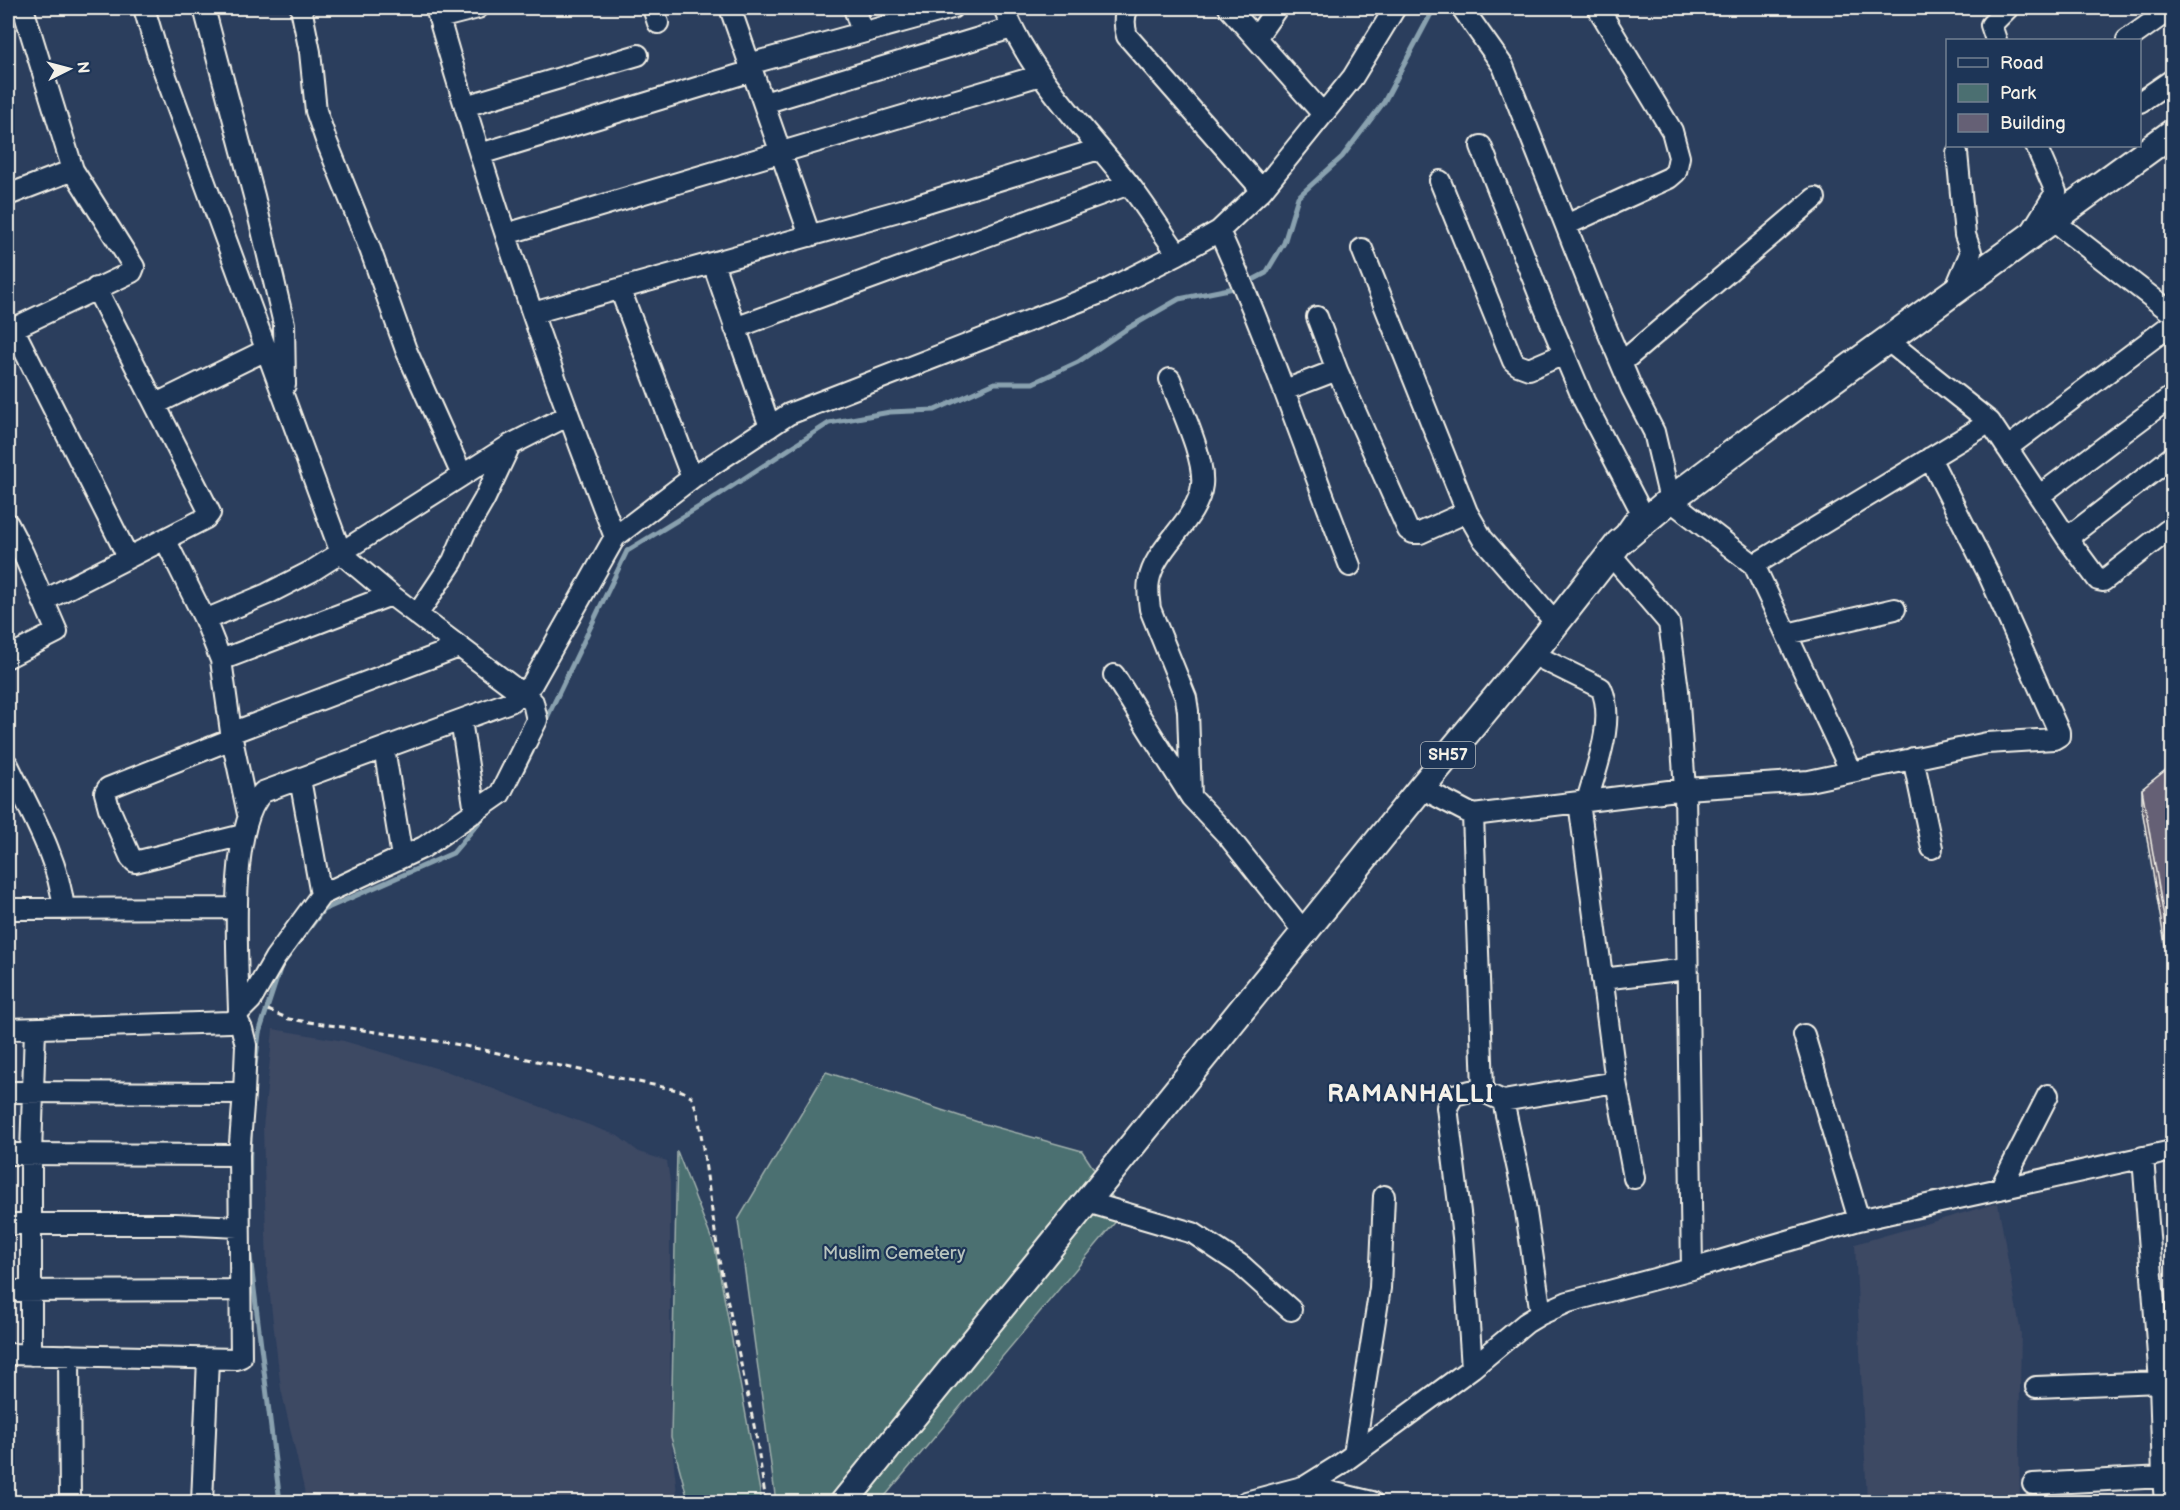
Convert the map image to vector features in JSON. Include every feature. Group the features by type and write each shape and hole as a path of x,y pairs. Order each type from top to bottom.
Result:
{"main road":[{"name":"SH57","path":"844,1503 1304,932 1534,651 1614,549 1670,500 2172,133"}],"street":[{"path":"23,8 73,170 134,267 132,272 10,330 128,557"},
{"path":"8,1029 230,1022 251,1000 275,958 321,895 424,847 500,794 537,720 533,702 391,595 341,553 157,52 144,8"},
{"path":"204,8 254,196 284,324 285,401"},
{"path":"302,8 310,52 316,111 370,249 406,350 462,475"},
{"path":"478,8 437,13 480,154 567,416 615,537"},
{"path":"730,8 810,236"},
{"path":"854,8 862,32"},
{"path":"480,154 862,32 952,8"},
{"path":"1004,8 1012,28 1041,75 1129,184 1178,254"},
{"path":"1128,8 1124,26 1127,36 1262,190"},
{"path":"1229,8 1323,114"},
{"path":"1256,38 1277,8"},
{"path":"8,1354 208,1359 241,1357 239,1155 246,1045 238,1016 237,908 243,835 248,814 262,792 510,702 532,684 615,537 692,478 789,414 1103,292 1219,231 1262,190 1353,77 1395,8"},
{"path":"1462,8 1503,66 1621,363 1654,432 1670,500 1755,565 1851,772"},
{"path":"1566,225 1670,178 1676,172 1679,157 1672,130 1598,8"},
{"path":"1990,24 2008,8"},
{"path":"2128,39 2172,8"},
{"path":"764,103 1012,28"},
{"path":"465,106 638,55"},
{"path":"506,234 1041,75"},
{"path":"2141,101 2172,80"},
{"path":"1481,146 1584,401 1641,511 1614,549 1669,623 1678,690 1685,789 1692,1269"},
{"path":"2029,237 2056,192 2036,147"},
{"path":"533,313 810,236 1099,149"},
{"path":"1955,290 1971,252 1965,235 1957,153"},
{"path":"8,195 73,170"},
{"path":"1440,181 1514,361 1529,369 1564,354"},
{"path":"735,328 1129,184"},
{"path":"1621,363 1815,198"},
{"path":"2052,220 2172,313"},
{"path":"1219,231 1245,288 1285,390 1303,446 1350,566"},
{"path":"1362,249 1467,512 1482,538 1554,621 1534,651 1601,688 1606,699 1608,710 1605,730 1583,802 1602,979 1616,1082 1634,1178"},
{"path":"712,263 770,427"},
{"path":"43,601 206,518 210,513 96,288"},
{"path":"621,289 692,478"},
{"path":"1317,317 1337,370 1408,530 1413,533 1420,532 1467,512"},
{"path":"2007,448 2172,324"},
{"path":"1887,340 1990,422 2067,538 2098,580 2103,581 2172,527"},
{"path":"156,404 266,350"},
{"path":"1285,390 1337,370"},
{"path":"1170,379 1198,453 1202,486 1196,505 1154,567 1149,580 1148,593 1150,609 1186,698 1191,797"},
{"path":"2039,496 2172,396"},
{"path":"205,620 290,583 510,445 567,416"},
{"path":"1755,565 1990,422"},
{"path":"417,615 453,561 510,445"},
{"path":"2067,538 2172,457"},
{"path":"1421,788 1473,815 1685,789 1809,781 1987,743 2054,739 2059,736 1988,573 1930,458"},
{"path":"8,524 15,557 43,601 57,632 8,657"},
{"path":"165,538 205,620 221,660 232,736 248,814"},
{"path":"221,660 391,595"},
{"path":"1787,634 1895,609"},
{"path":"243,835 135,862 131,858 109,808 105,793 108,788 232,736 459,647"},
{"path":"1114,675 1191,797 1228,836 1304,932"},
{"path":"460,720 475,812"},
{"path":"384,748 402,857"},
{"path":"1913,758 1932,848"},
{"path":"8,765 48,848 61,885 64,909"},
{"path":"300,779 321,895"},
{"path":"1473,815 1483,1088 1488,1094 1503,1101 1616,1082"},
{"path":"8,909 237,908"},
{"path":"1602,979 1687,969"},
{"path":"31,1355 31,1154 35,1029"},
{"path":"1804,1035 1859,1220"},
{"path":"1472,1368 1463,1237 1447,1107 1454,1095 1483,1088"},
{"path":"8,1092 244,1092"},
{"path":"2000,1189 2048,1095"},
{"path":"1503,1101 1524,1198 1541,1314"},
{"path":"1246,1503 1306,1486 1472,1368 1526,1323 1568,1302 1692,1269 1859,1220 2172,1151"},
{"path":"8,1154 239,1155"},
{"path":"2143,1157 2166,1382 2168,1477 2165,1503"},
{"path":"1354,1454 1380,1288 1384,1196"},
{"path":"1087,1202 1193,1233 1241,1265 1292,1310"},
{"path":"8,1224 175,1224 239,1227"},
{"path":"8,1291 239,1290"},
{"path":"69,1356 70,1503"},
{"path":"202,1503 208,1359"},
{"path":"2036,1387 2166,1382"},
{"path":"2033,1484 2168,1477"},
{"path":"1306,1486 1372,1503"}],"path":[{"path":"275,1014 290,1019 462,1046 682,1091 691,1096 698,1113 718,1260 756,1435 766,1503"}],"shaded area":[{"path":"273,1029 344,1041 446,1071 618,1136 639,1152 667,1161 670,1181 670,1426 677,1494 685,1502 305,1502 281,1389 267,1271 263,1127"},
{"path":"1998,1203 2021,1334 2020,1502 1867,1502 1855,1244"}],"green space":[{"name":"Muslim Cemetery","path":"826,1072 981,1123 1082,1151 1123,1213 880,1502 776,1502 738,1220"},
{"path":"677,1151 715,1248 762,1502 722,1502 687,1496 671,1437"}],"building":[{"path":"2172,765 2172,965 2142,789"}],"waterway":[{"path":"1247,283 1266,273 1284,243 1298,197 1342,157 1384,102 1434,8"},
{"path":"544,724 627,551 829,423 890,412 935,410 995,383 1033,383 1078,362 1125,330 1179,299 1239,287"},
{"path":"517,777 532,752"},
{"path":"254,1074 259,1033 281,966 323,910 453,853 486,814"},
{"path":"249,1227 250,1134"},
{"path":"249,1248 280,1502"}],"district":[{"name":"RAMANHALLI","path":"1411,1094"}]}
